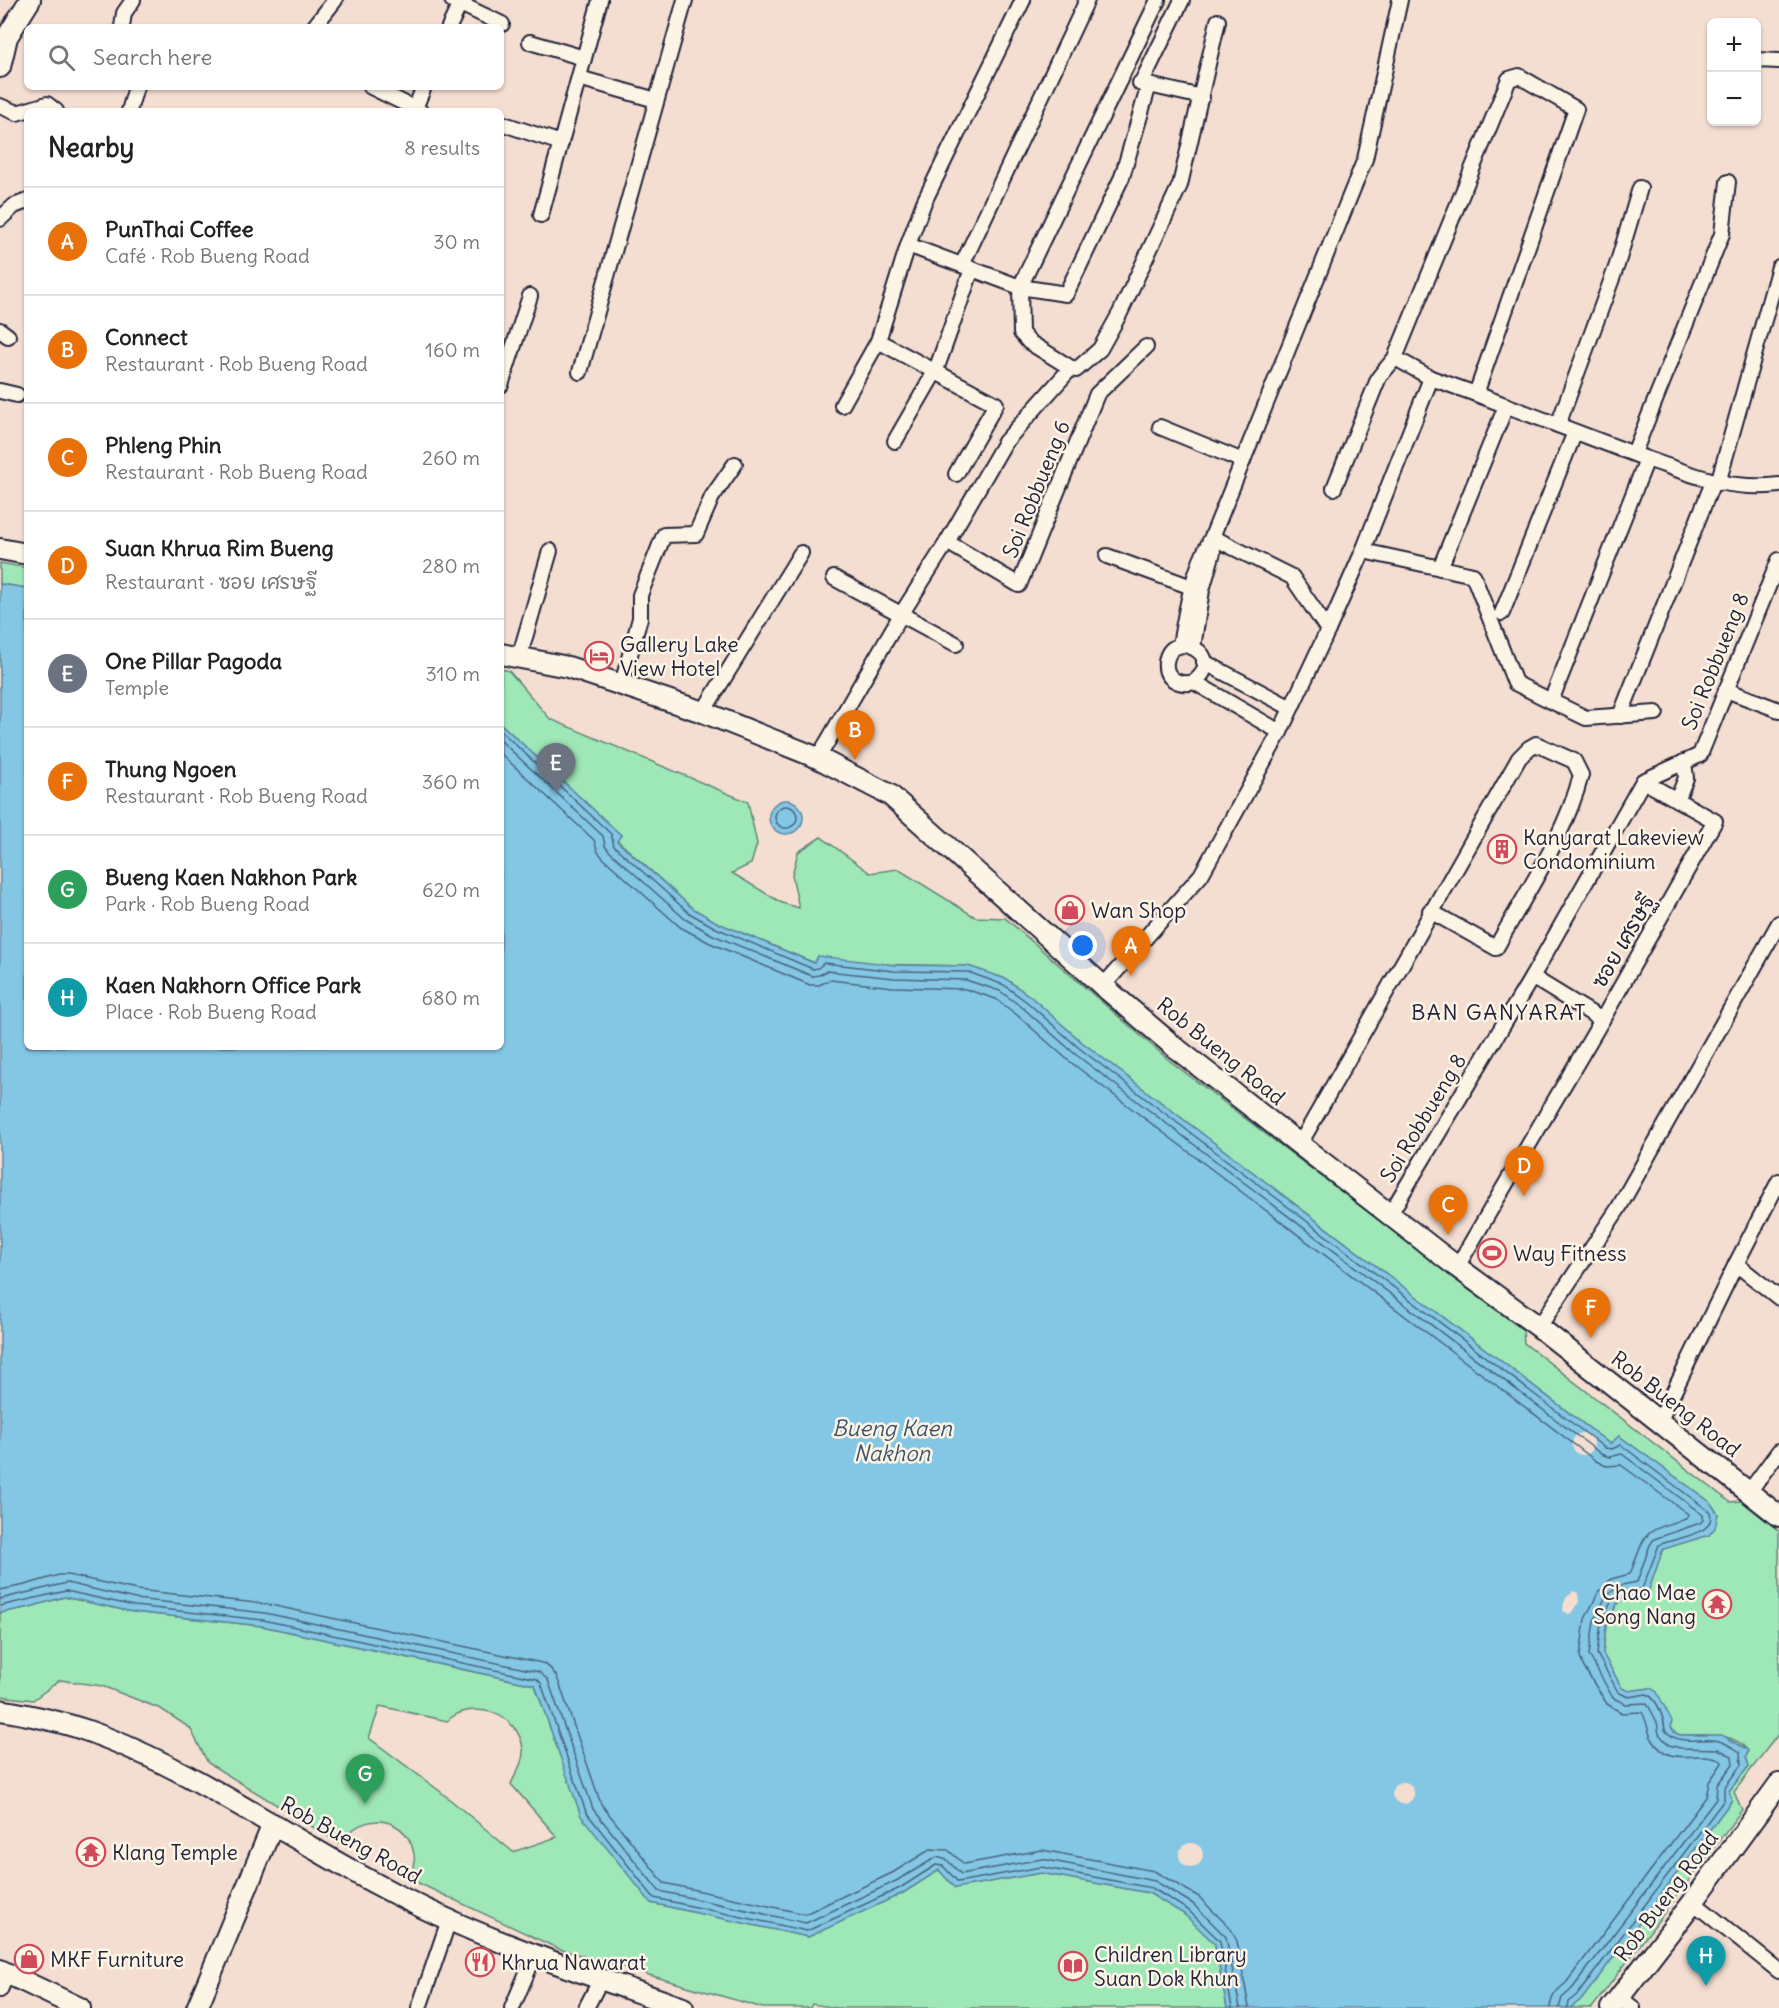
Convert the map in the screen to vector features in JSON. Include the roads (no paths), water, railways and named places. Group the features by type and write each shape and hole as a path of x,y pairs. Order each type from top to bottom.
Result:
{"street":[{"path":"0,67 4,36 30,0"},
{"path":"122,24 124,13 133,0"},
{"path":"316,24 335,0"},
{"path":"541,214 600,0"},
{"path":"579,372 685,0"},
{"path":"842,405 878,341 924,202 1023,0"},
{"path":"895,441 936,370 967,267 1088,0"},
{"path":"1158,0 1020,287 1021,333 1029,342 1076,370 1100,349 1120,313 1180,185 1218,21"},
{"path":"908,245 1020,287 1066,294 1122,177 1145,85 1182,0"},
{"path":"1187,646 1196,589 1213,552 1212,537 1365,159 1400,0"},
{"path":"451,24 456,2 502,24"},
{"path":"530,42 584,58"},
{"path":"1761,60 1779,61"},
{"path":"1122,76 1145,85 1202,97"},
{"path":"1334,488 1379,377 1395,358 1509,79 1519,76 1576,109 1476,394"},
{"path":"579,78 656,100"},
{"path":"130,108 135,90"},
{"path":"377,90 413,108"},
{"path":"418,108 423,90"},
{"path":"34,108 47,104 52,108"},
{"path":"0,106 17,113 24,111"},
{"path":"504,124 561,143"},
{"path":"1634,453 1722,234 1728,182"},
{"path":"1558,425 1617,265 1640,188"},
{"path":"0,219 14,206 24,202"},
{"path":"1620,716 1715,482 1779,267"},
{"path":"504,366 507,346 530,296"},
{"path":"878,341 996,404 956,474"},
{"name":"Soi Robbueng 6","path":"947,542 1019,585 1097,394 1146,347"},
{"path":"1395,358 1431,378 1715,482 1755,488 1779,485"},
{"path":"818,758 1005,442 1071,368"},
{"path":"1103,986 1201,875 1280,732 1363,551 1431,378"},
{"path":"0,391 17,395"},
{"path":"1440,568 1506,406"},
{"path":"1160,427 1243,461"},
{"path":"1502,613 1575,432"},
{"path":"1551,700 1647,459"},
{"path":"622,684 640,618 640,595 664,535 696,534 712,497 735,464"},
{"path":"1212,537 1292,577 1328,630"},
{"path":"0,549 24,553"},
{"path":"510,656 550,551"},
{"path":"1363,551 1473,575 1515,683 1586,718 1656,713"},
{"path":"703,712 801,553"},
{"path":"1107,555 1196,589"},
{"name":"Soi Robbueng 8","path":"1390,1214 1532,977 1643,781 1700,755 1779,560"},
{"path":"834,578 956,644"},
{"path":"1280,732 1194,682 1175,681 1167,671 1167,658 1174,648 1187,646 1198,650 1204,662 1291,708"},
{"name":"Rob Bueng Road","path":"510,656 568,667 703,712 818,758 890,795 1103,986 1177,1049 1779,1516"},
{"path":"1194,682 1202,673 1204,662"},
{"path":"1726,690 1779,710"},
{"path":"1300,1144 1430,911 1523,753 1536,744 1574,761 1581,775 1575,798 1557,837 1496,948 1430,911"},
{"path":"1643,781 1677,800 1686,778 1683,762"},
{"name":"ซอย เศรษฐี","path":"1457,1267 1602,1020 1715,821 1677,800"},
{"path":"1539,1328 1618,1209 1779,923"},
{"name":"ซอย เศรษฐี","path":"1532,977 1602,1020"},
{"path":"1659,1422 1779,1182"},
{"path":"1736,1264 1779,1298"},
{"path":"1749,1492 1779,1451"},
{"name":"Rob Bueng Road","path":"0,1710 88,1731 138,1752 169,1766 381,1887 449,1920 683,2008"},
{"name":"Rob Bueng Road","path":"1621,2004 1779,1784"},
{"path":"197,2008 273,1824"},
{"path":"1693,1902 1779,1971"},
{"path":"419,2008 449,1920"},
{"path":"512,2008 535,1954"},
{"path":"2,1978 80,2008"},
{"path":"586,2008 601,1979"}],"water":[{"name":"Bueng Kaen Nakhon","path":"0,584 24,588 24,1050 504,1050 504,727 621,835 617,841 692,908 718,923 814,963 818,956 895,965 968,966 1006,979 1031,997 1083,1043 1610,1444 1619,1436 1710,1502 1718,1514 1715,1528 1709,1535 1663,1549 1647,1595 1623,1598 1617,1604 1606,1625 1603,1654 1622,1688 1628,1691 1651,1688 1657,1692 1672,1721 1671,1727 1675,1733 1722,1735 1748,1750 1746,1757 1749,1766 1729,1791 1732,1800 1582,1999 1570,2008 1227,2008 1215,1944 1184,1914 1149,1893 1041,1873 955,1888 939,1870 903,1893 808,1937 651,1903 581,1816 535,1685 262,1626 133,1612 64,1597 0,1613"},
{"path":"786,800 798,805 803,817 798,829 786,834 774,829 769,817 774,805"}],"place":[{"name":"Gallery Lake View Hotel","path":"599,656"},
{"name":"Connect","path":"855,760"},
{"name":"One Pillar Pagoda","path":"556,793"},
{"name":"Kanyarat Lakeview Condominium","path":"1502,849"},
{"name":"Wan Shop","path":"1070,910"},
{"name":"PunThai Coffee","path":"1131,976"},
{"name":"Suan Khrua Rim Bueng","path":"1524,1196"},
{"name":"Phleng Phin","path":"1448,1235"},
{"name":"Way Fitness","path":"1492,1253"},
{"name":"Thung Ngoen","path":"1591,1338"},
{"name":"Chao Mae Song Nang","path":"1717,1604"},
{"name":"Bueng Kaen Nakhon Park","path":"365,1804"},
{"name":"Klang Temple","path":"91,1852"},
{"name":"MKF Furniture","path":"29,1959"},
{"name":"Khrua Nawarat","path":"480,1962"},
{"name":"Children Library Suan Dok Khun","path":"1073,1966"},
{"name":"Kaen Nakhorn Office Park","path":"1706,1986"}],"district":[{"name":"BAN GANYARAT","path":"1499,1012"}]}
